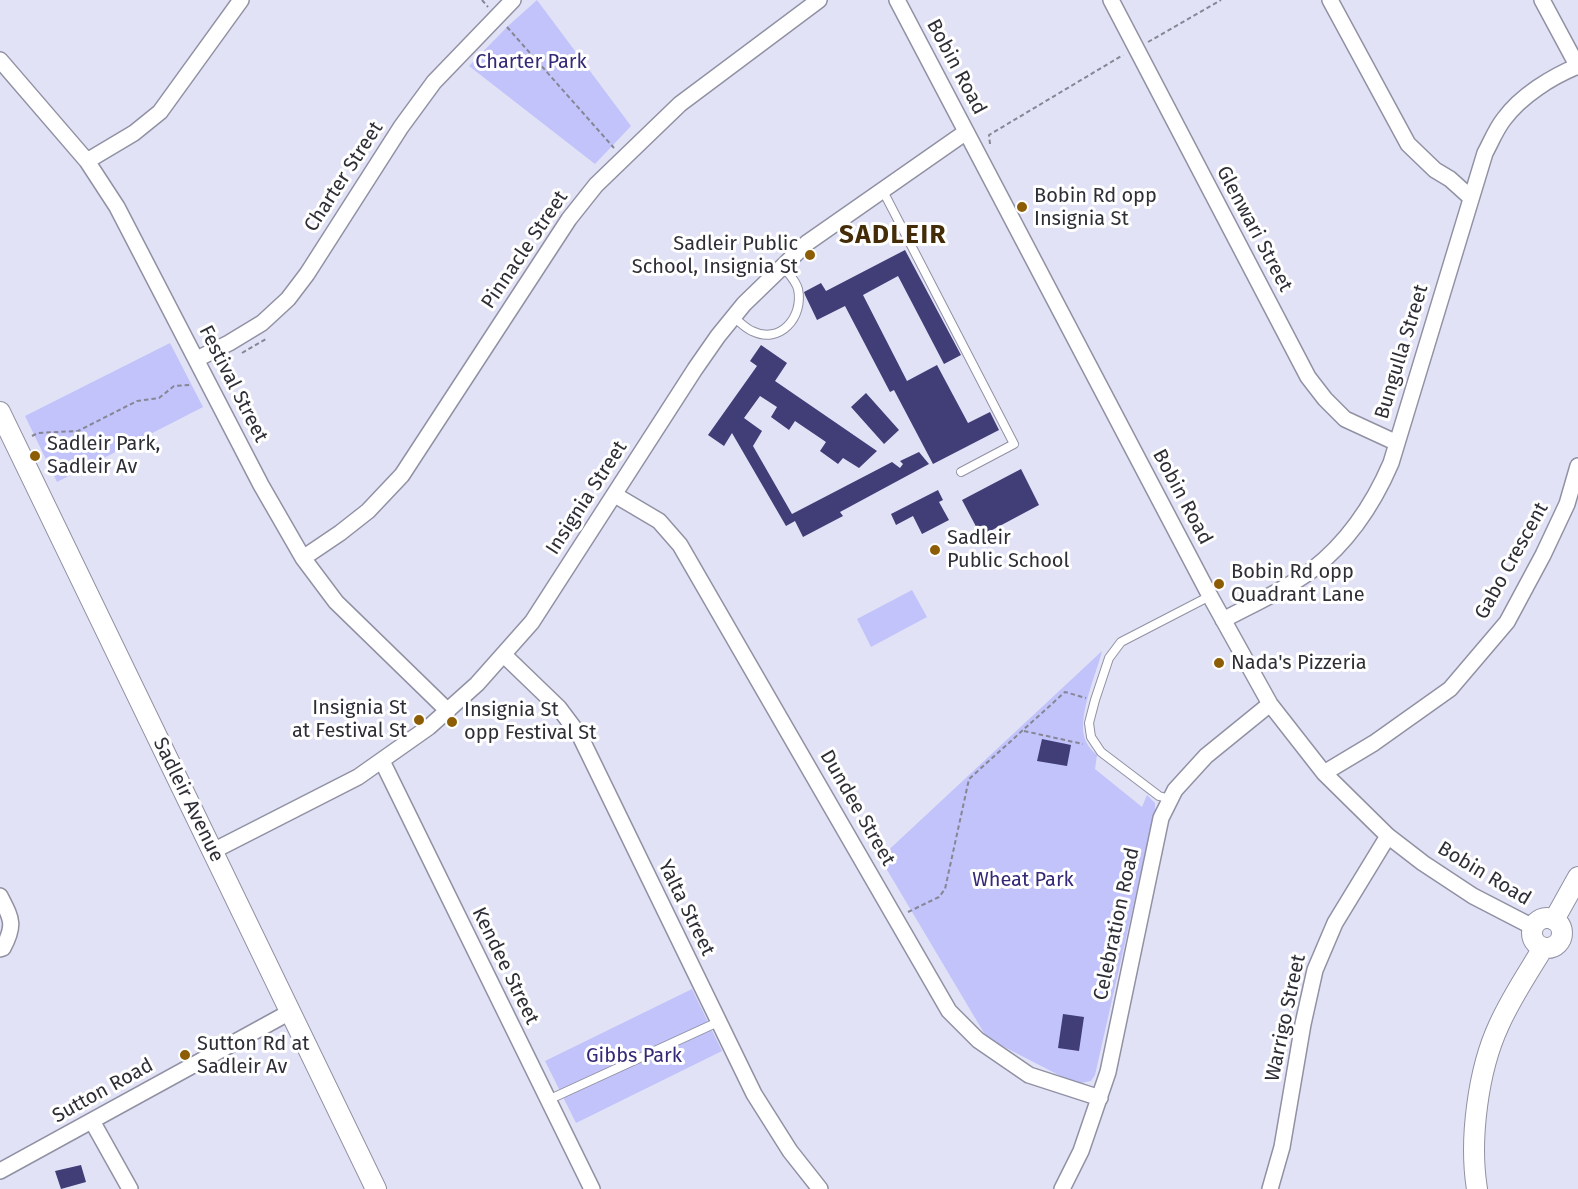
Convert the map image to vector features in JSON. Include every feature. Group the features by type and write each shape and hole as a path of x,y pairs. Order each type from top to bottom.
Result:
{"street":[{"path":"87,161 134,133 160,112 241,0"},
{"name":"Charter Street","path":"197,359 262,323 288,299 307,274 401,127 434,82 513,0"},
{"name":"Pinnacle Street","path":"303,558 368,511 402,475 569,219 596,185 680,104 819,0"},
{"name":"Bobin Road","path":"897,0 1210,596 1270,704 1324,773 1388,836 1473,896 1533,927"},
{"name":"Glenwari Street","path":"1111,0 1308,377 1324,399 1345,419 1397,443"},
{"path":"1330,0 1408,144 1435,170 1450,179 1470,197"},
{"path":"1542,0 1578,66"},
{"name":"Festival Street","path":"0,60 87,161 117,207 261,485 303,558 336,602 448,711"},
{"name":"Bungulla Street","path":"1223,620 1276,592 1312,569 1347,538 1380,487 1397,443 1485,153 1504,119 1523,100 1578,66"},
{"name":"Insignia Street","path":"213,851 334,790 382,761 429,728 448,711 504,655 532,622 695,369 733,317 807,243 966,132"},
{"name":"Sadleir Avenue","path":"0,412 376,1189"},
{"name":"Gabo Crescent","path":"1324,773 1374,743 1450,689 1507,622 1567,504 1578,466"},
{"name":"Dundee Street","path":"615,495 659,521 680,545 949,1011 978,1040 1029,1075 1100,1098"},
{"name":"Yalta Street","path":"504,655 559,708 580,736 754,1094 790,1151 820,1189"},
{"name":"Celebration Road","path":"1062,1189 1080,1151 1108,1072 1161,818 1175,790 1206,756 1270,704"},
{"name":"Kendee Street","path":"382,761 591,1189"},
{"name":"Warrigo Street","path":"1270,1189 1282,1147 1303,1024 1315,970 1335,923 1388,836"},
{"path":"1557,923 1543,918 1533,927 1532,937 1538,946 1550,948 1559,942 1561,937 1557,923 1578,877"},
{"path":"0,896 12,927 3,948 0,949"},
{"path":"1557,923 1578,897"},
{"path":"1478,1189 1474,1146 1485,1067 1498,1025 1543,948"},
{"name":"Sutton Road","path":"0,1171 290,1012"},
{"path":"92,1121 130,1189"}],"lane":[{"path":"883,191 1014,444 961,472"},
{"path":"733,317 752,331 768,335 780,333 793,321 799,306 798,287 783,265"},
{"path":"1170,799 1159,796 1101,752 1091,737 1089,723 1109,658 1121,642 1210,596"},
{"path":"547,1101 718,1022"}],"path":[{"path":"482,0 490,9"},
{"path":"1142,41 1148,42 1221,0"},
{"path":"505,26 616,150"},
{"path":"991,147 989,135 1124,54 1126,50"},
{"path":"32,436 38,433 78,431 137,401 159,398 174,386 190,385"},
{"path":"896,918 939,897 945,889 969,779 1065,692 1095,700"},
{"path":"1022,730 1083,744 1094,742"}],"green space":[{"name":"Charter Park","path":"537,0 631,126 595,164 469,66"},
{"path":"170,343 203,407 57,482 25,416"},
{"path":"912,590 927,617 871,647 857,619"},
{"name":"Wheat Park","path":"1102,651 1086,705 1083,726 1085,739 1097,755 1095,769 1142,807 1147,795 1155,803 1155,810 1095,1075 1091,1081 1076,1084 987,1038 880,858"},
{"name":"Gibbs Park","path":"692,989 722,1051 576,1123 545,1061"}],"building":[{"path":"905,250 961,355 944,364 898,276 863,295 907,381 937,365 968,423 990,412 999,430 933,464 894,390 890,392 845,306 817,320 804,292 821,283 826,291"},
{"path":"761,345 787,363 775,381 877,451 859,468 843,458 838,464 820,451 826,442 795,421 789,430 771,417 777,407 760,396 744,418 762,431 753,446 792,514 892,462 900,468 903,464 900,461 919,452 929,464 840,512 843,516 803,537 795,521 786,526 732,433 724,446 708,435 757,366 750,361"},
{"path":"866,393 899,430 884,444 851,407"},
{"path":"1021,469 1039,505 981,536 962,500"},
{"path":"938,490 943,500 939,502 949,520 922,534 913,516 896,525 891,514"},
{"path":"1042,739 1071,745 1067,766 1037,761"},
{"path":"1063,1014 1084,1017 1079,1051 1058,1048"},
{"path":"81,1165 86,1182 61,1189 55,1171"}],"place":[{"name":"Bobin Rd opp Insignia St","path":"1022,207"},
{"name":"Sadleir Public School, Insignia St","path":"810,255"},
{"name":"Sadleir Park, Sadleir Av","path":"35,456"},
{"name":"Sadleir Public School","path":"935,550"},
{"name":"Bobin Rd opp Quadrant Lane","path":"1219,584"},
{"name":"Nada's Pizzeria","path":"1219,663"},
{"name":"Insignia St at Festival St","path":"419,720"},
{"name":"Insignia St opp Festival St","path":"452,722"},
{"name":"Sutton Rd at Sadleir Av","path":"185,1055"}],"district":[{"name":"SADLEIR","path":"893,236"}]}
